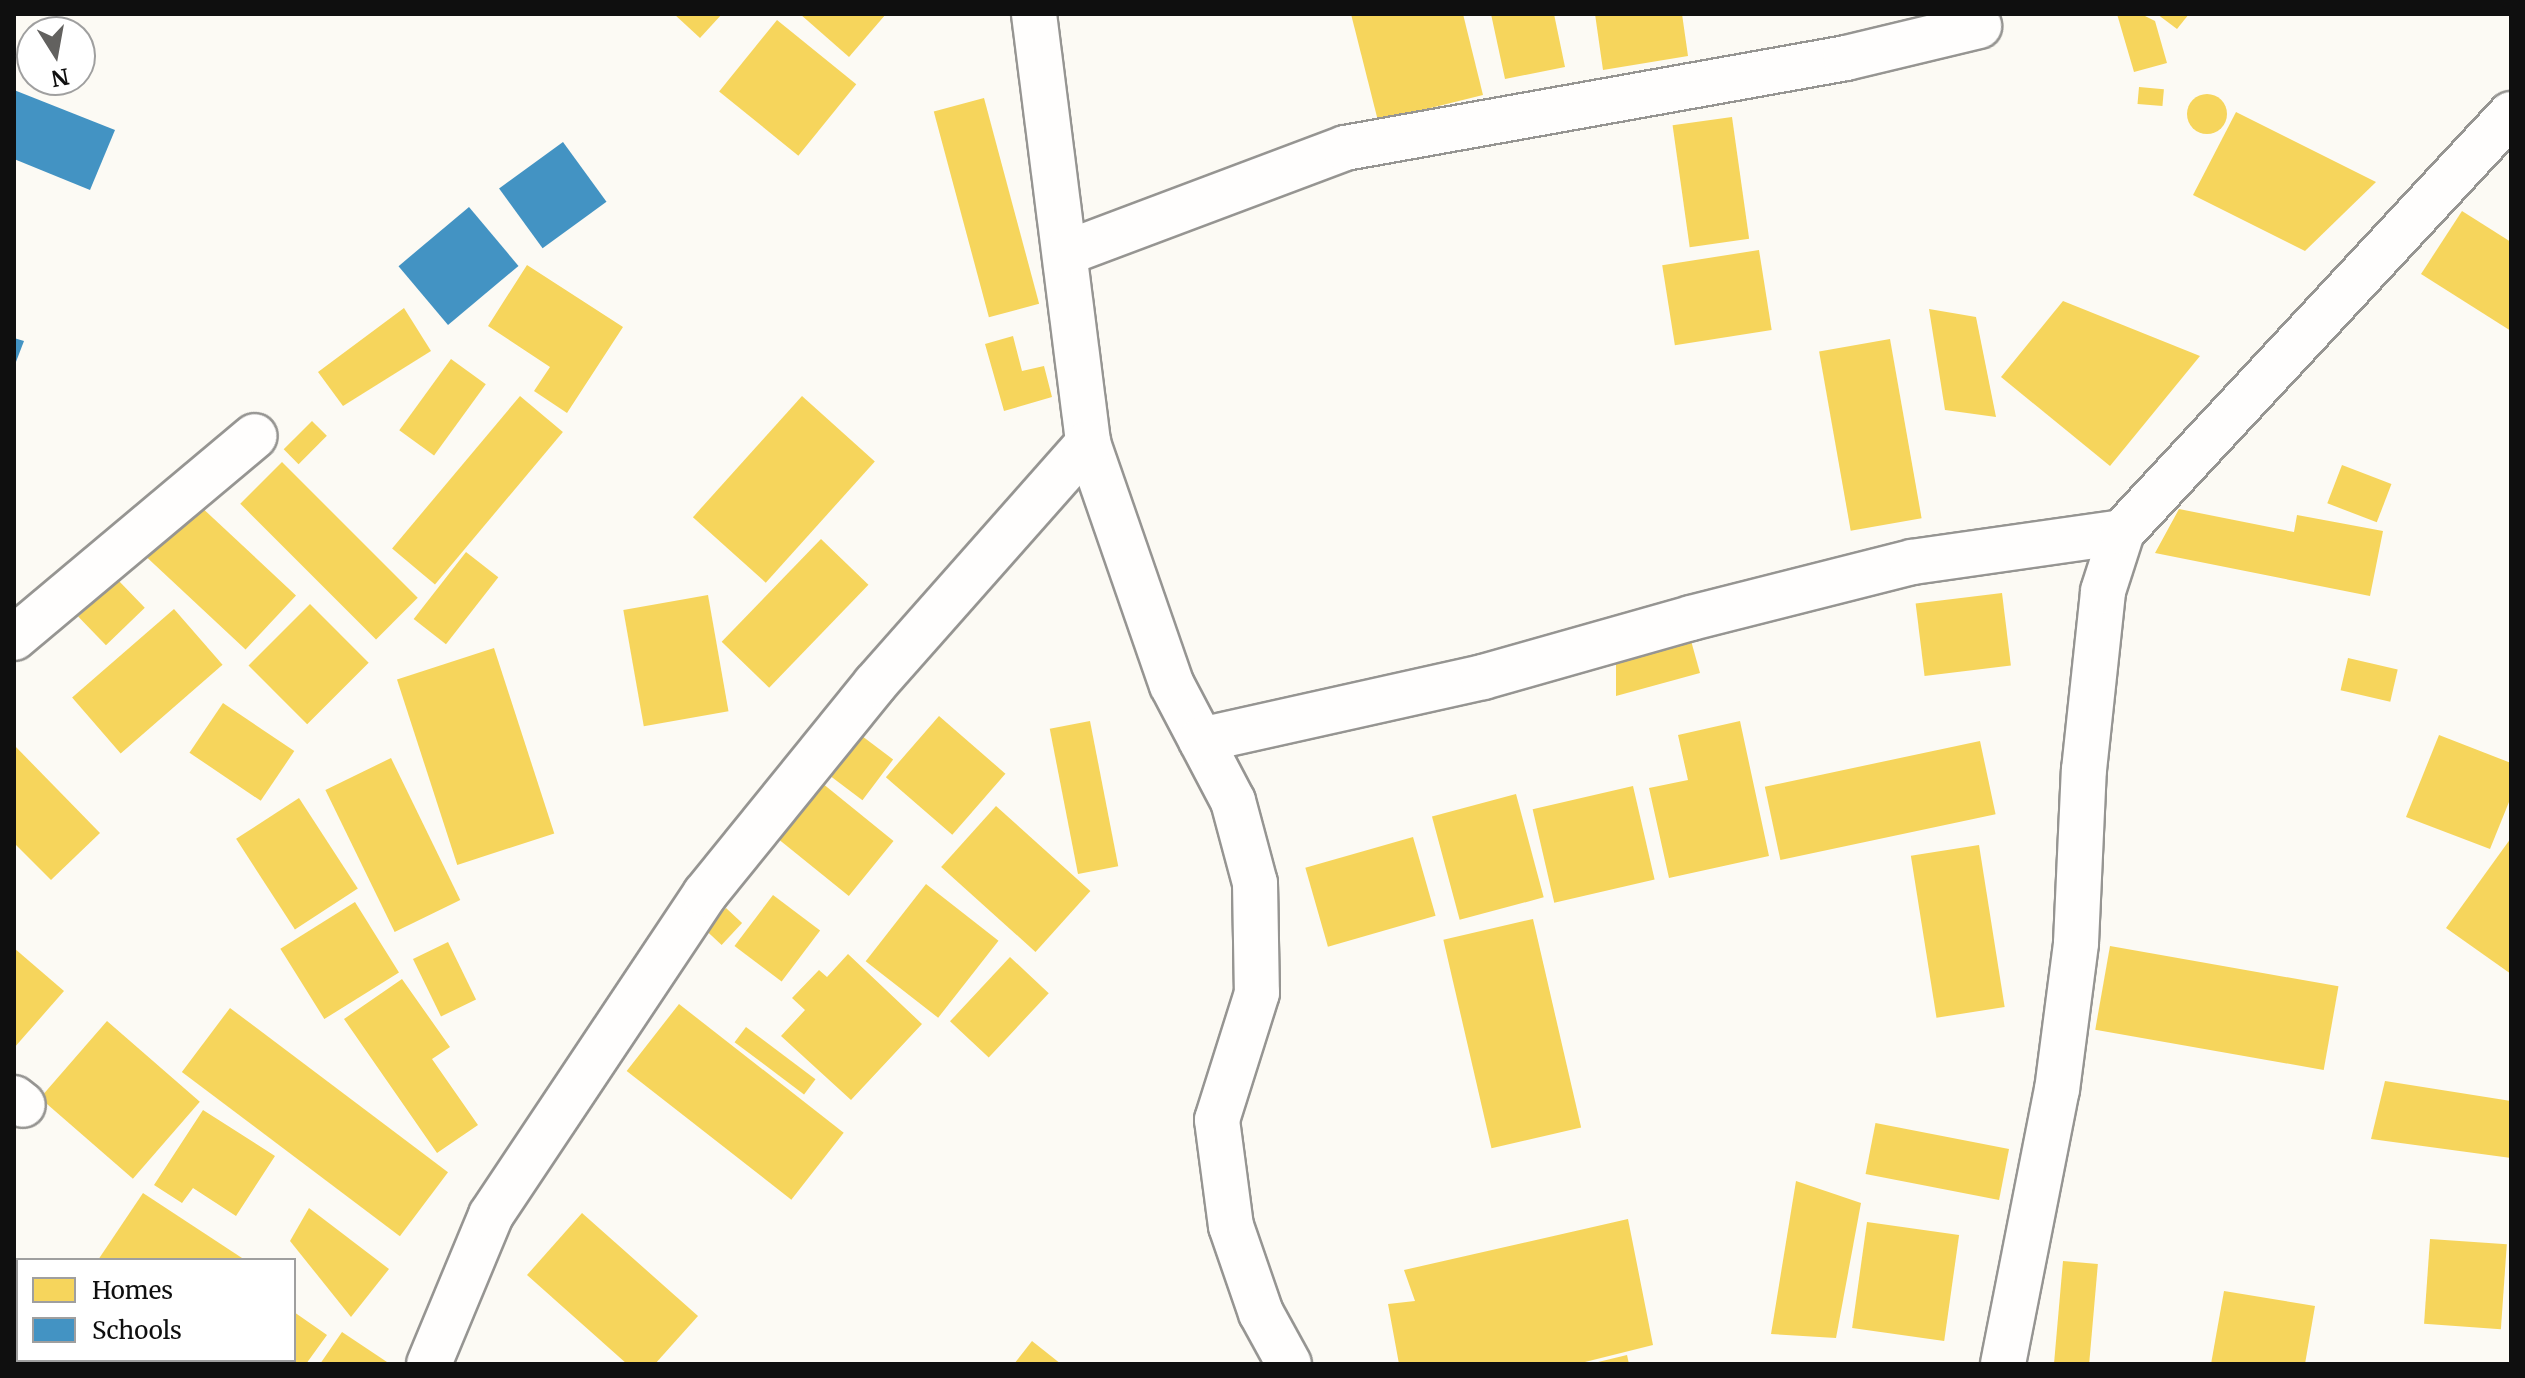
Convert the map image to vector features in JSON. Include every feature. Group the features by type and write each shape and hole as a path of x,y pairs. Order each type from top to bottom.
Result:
{"street":[{"path":"1034,14 1088,443 1172,685 1233,801 1255,883 1257,993 1217,1120 1229,1211 1261,1313 1289,1364"},
{"path":"1066,253 1345,148 1846,58 1979,26"},
{"path":"2003,1364 2057,1090 2076,943 2084,770 2103,591 2122,532 2511,114"},
{"path":"14,638 255,436"},
{"path":"429,1364 491,1215 705,894 875,684 1088,443"},
{"path":"1201,740 1483,677 1691,618 1912,562 2122,532"}],"building: Homes":[{"path":"674,14 722,14 700,38"},
{"path":"800,14 886,14 849,57"},
{"path":"1351,14 1463,14 1483,95 1378,121"},
{"path":"1491,14 1554,14 1565,67 1505,79"},
{"path":"1595,14 1682,14 1688,56 1603,70"},
{"path":"2117,14 2141,14 2155,21 2167,63 2134,72"},
{"path":"2157,14 2189,14 2177,29"},
{"path":"777,20 856,84 798,156 719,91"},
{"path":"2139,87 2164,89 2162,106 2138,104"},
{"path":"2207,94 2221,100 2227,114 2221,128 2207,134 2193,128 2187,114 2193,100"},
{"path":"984,98 1039,304 989,317 934,111"},
{"path":"2236,112 2376,182 2305,251 2193,195"},
{"path":"1732,117 1749,239 1690,247 1673,125"},
{"path":"2462,211 2511,242 2511,331 2421,274"},
{"path":"1759,250 1772,330 1675,345 1662,265"},
{"path":"527,265 623,327 567,413 534,391 550,367 488,326"},
{"path":"2063,301 2200,356 2110,466 2001,377"},
{"path":"404,308 431,351 343,406 318,372"},
{"path":"1929,309 1976,317 1996,417 1945,410"},
{"path":"1013,336 1022,371 1044,366 1052,397 1004,411 985,344"},
{"path":"1890,339 1922,518 1851,531 1819,352"},
{"path":"451,359 486,384 434,455 399,430"},
{"path":"520,396 563,432 435,584 392,548"},
{"path":"802,396 875,462 766,583 693,517"},
{"path":"312,421 327,436 299,464 284,449"},
{"path":"282,462 418,598 376,639 240,504"},
{"path":"2342,465 2391,484 2377,522 2327,503"},
{"path":"198,504 296,595 246,650 148,558"},
{"path":"2179,509 2294,532 2297,515 2383,531 2370,596 2155,553"},
{"path":"821,539 868,585 769,688 722,642"},
{"path":"466,552 498,577 446,644 414,619"},
{"path":"117,579 145,608 106,645 78,617"},
{"path":"2002,593 2011,665 1925,676 1916,604"},
{"path":"708,595 728,711 644,726 623,610"},
{"path":"310,604 369,663 307,724 248,666"},
{"path":"174,609 223,665 121,753 72,698"},
{"path":"1690,637 1700,673 1616,696 1616,656"},
{"path":"494,648 554,833 457,865 397,680"},
{"path":"2348,658 2398,669 2390,702 2341,690"},
{"path":"223,703 294,751 261,801 189,753"},
{"path":"939,716 1005,774 952,835 886,777"},
{"path":"1090,721 1118,866 1078,874 1050,729"},
{"path":"1740,721 1769,856 1669,878 1649,788 1688,780 1678,735"},
{"path":"2439,735 2511,763 2511,797 2490,849 2406,817"},
{"path":"862,736 893,759 862,800 831,777"},
{"path":"1980,741 1996,814 1780,860 1765,787"},
{"path":"14,745 100,833 51,880 14,843"},
{"path":"391,758 460,900 395,932 325,790"},
{"path":"822,783 893,841 849,896 777,838"},
{"path":"1633,786 1655,880 1554,903 1533,809"},
{"path":"1516,794 1544,897 1460,920 1432,817"},
{"path":"299,798 358,889 295,929 236,839"},
{"path":"996,806 1090,891 1036,952 941,867"},
{"path":"1413,837 1436,916 1328,947 1305,868"},
{"path":"2511,838 2511,974 2446,928"},
{"path":"1979,845 2005,1007 1937,1018 1911,856"},
{"path":"926,884 998,941 938,1018 866,961"},
{"path":"773,895 820,931 782,982 734,946"},
{"path":"355,902 399,972 324,1019 280,949"},
{"path":"726,908 742,923 722,945 706,930"},
{"path":"1533,919 1581,1128 1491,1148 1443,940"},
{"path":"448,942 476,1000 441,1017 413,959"},
{"path":"2110,946 2338,986 2324,1070 2095,1030"},
{"path":"14,948 64,991 14,1048"},
{"path":"848,954 922,1024 851,1100 781,1036 805,1010 792,998 819,970 827,977"},
{"path":"1010,957 1049,993 989,1058 950,1021"},
{"path":"402,979 450,1047 432,1059 478,1125 437,1153 344,1019"},
{"path":"679,1004 844,1133 791,1200 627,1071"},
{"path":"230,1008 448,1172 400,1236 182,1072"},
{"path":"107,1021 200,1102 133,1179 40,1098"},
{"path":"746,1027 815,1079 804,1095 735,1042"},
{"path":"2385,1081 2511,1101 2511,1158 2371,1139"},
{"path":"203,1110 275,1156 236,1216 193,1188 182,1203 154,1185"},
{"path":"1875,1123 2009,1149 1999,1200 1866,1174"},
{"path":"1796,1181 1861,1203 1836,1338 1771,1334"},
{"path":"143,1193 242,1258 99,1258"},
{"path":"309,1208 389,1269 351,1317 290,1241"},
{"path":"582,1213 698,1316 655,1364 627,1364 527,1275"},
{"path":"1628,1219 1653,1345 1577,1364 1399,1364 1388,1304 1415,1301 1404,1270"},
{"path":"1867,1222 1959,1235 1944,1341 1852,1328"},
{"path":"2430,1239 2507,1244 2501,1329 2424,1324"},
{"path":"2063,1261 2098,1264 2089,1364 2054,1364"},
{"path":"16,1279 14,1364 14,1284"},
{"path":"2224,1291 2315,1306 2305,1364 2211,1364"},
{"path":"296,1313 327,1335 306,1364 277,1362 296,1362"},
{"path":"342,1332 390,1364 320,1364"},
{"path":"1032,1341 1061,1364 1014,1364"},
{"path":"1627,1355 1629,1364 1594,1364 1594,1363"},
{"path":"31,1362 68,1362 67,1364"}],"building: Schools":[{"path":"14,90 16,96 29,96 115,130 90,190 14,159"},
{"path":"563,142 606,202 543,248 499,188"},
{"path":"469,207 518,266 448,325 399,266"},
{"path":"14,338 24,341 14,367"}]}
